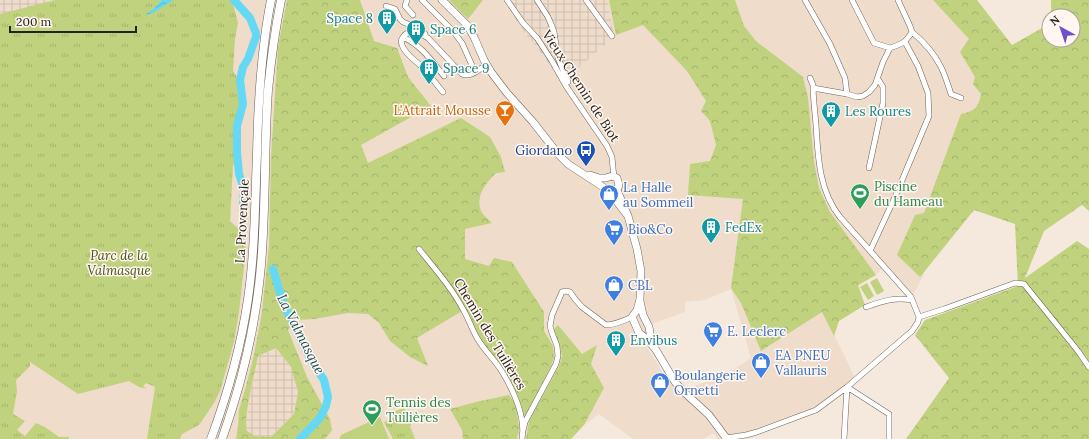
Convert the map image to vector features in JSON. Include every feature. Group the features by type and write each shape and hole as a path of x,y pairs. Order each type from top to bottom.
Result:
{"highway":[{"name":"La Provençale","path":"211,439 227,396 236,364 249,298 254,241 259,90 264,43 271,0"},
{"name":"La Provençale","path":"222,439 244,370 259,289 263,236 268,90 274,40 281,0"}],"main road":[{"path":"442,0 467,25 486,65 507,93 534,122 558,154 568,164 591,180 613,192 617,190"},
{"path":"584,174 599,178 610,177 618,180 619,185 617,190 628,216 640,264 640,299 643,315 649,327 651,339 675,382 709,415 726,438"},
{"path":"610,177 603,182 606,189 628,216"},
{"path":"633,315 637,310 640,299"},
{"path":"633,315 640,312 643,315"},
{"path":"633,315 639,334 648,340 656,350"},
{"path":"643,336 650,332"}],"street":[{"path":"407,0 405,6 413,15"},
{"path":"422,0 453,31 462,43 475,72"},
{"name":"Vieux Chemin de Biot","path":"507,0 523,23 537,38 566,86 610,150 613,168 610,177"},
{"path":"537,0 551,24 562,68 575,97"},
{"path":"586,0 612,36"},
{"path":"805,0 830,44 845,78 847,94"},
{"path":"852,0 874,42 890,48 905,42 912,32"},
{"path":"898,0 912,32 921,39 941,66 951,94 961,98"},
{"path":"386,6 395,9 403,22 420,29 465,76 486,65"},
{"path":"428,38 420,33 408,32 403,37 401,43 404,50 424,68 442,92"},
{"path":"403,37 424,51 444,76"},
{"path":"870,251 895,197 929,116 928,92 918,66 905,42"},
{"path":"813,88 857,97 863,96 875,85 883,62 890,48"},
{"path":"726,438 757,432 816,410 847,387 912,331 918,322 919,317 912,300 900,284 834,211 830,202 820,173 813,88 810,78"},
{"path":"869,168 883,103 883,87 878,79"},
{"name":"Chemin des Tuilières","path":"419,249 445,282 464,310 480,342 501,370 518,401 521,416 522,437"},
{"path":"919,317 1015,284 1024,284 1078,351 1089,367"},
{"path":"522,437 525,422 556,364 558,356 557,346 550,326 552,315 561,294 564,291 570,292 582,307 606,325 621,322 633,315"},
{"path":"866,307 889,299 912,300"},
{"path":"621,322 635,324"},
{"path":"844,439 847,387"},
{"path":"847,387 889,414 889,439"}],"shaded area":[{"path":"0,0 969,0 1001,48 923,276 912,297 884,268 823,312 857,382 823,408 755,435 743,439 717,439 714,433 703,439 633,439 599,414 584,425 571,439 0,439","holes":["731,289 751,358 727,374 678,394 643,341 654,335 651,324 685,312 685,302 704,300"]},
{"path":"0,0 45,0 46,3 1,14"},
{"path":"504,0 608,0 613,33 609,41 561,83 543,55 521,28"},
{"path":"276,348 291,367 298,392 294,414 271,437 255,436 247,431 246,426 249,400 258,356"}],"green space":[{"name":"Parc de la Valmasque","path":"55,0 232,0 238,23 235,39 233,71 237,77 240,100 235,126 235,164 233,165 230,221 242,232 246,247 239,312 234,342 220,391 214,403 199,425 182,434 180,439 147,439 155,387 146,383 143,386 147,389 139,387 129,381 78,394 30,362 30,366 16,380 17,391 13,414 25,421 17,430 25,436 36,423 45,427 59,437 69,437 69,439 0,439 0,14"},
{"path":"287,0 360,0 374,41 397,48 408,77 431,106 361,145 368,163 461,118 490,137 501,157 505,172 496,173 482,190 479,200 481,211 492,223 465,229 465,259 489,266 494,258 512,262 544,312 544,331 553,346 554,357 551,366 523,420 499,365 462,311 417,338 428,366 410,357 390,341 379,323 368,314 348,313 314,319 296,320 288,330 307,377 330,419 332,430 325,439 236,439 239,410 254,355 262,312 269,246 271,157 278,47","holes":["276,348 291,367 298,392 294,414 271,437 255,436 247,431 246,424 248,405 258,356"]},
{"path":"449,0 483,0 468,19"},
{"path":"609,0 735,0 744,26 756,41 803,77 808,98 814,162 819,188 830,212 876,275 858,285 865,305 839,321 834,336 822,312 761,351 741,303 731,288 743,199 688,195 690,164 710,161 716,145 710,121 701,111 706,101 687,71 643,25 616,35"},
{"path":"933,0 977,0 1012,45 1041,29 1041,48 1081,48 1081,8 1051,8 1051,0 1089,0 1089,211 1082,205 1044,231 1025,278 1077,241 1089,249 1089,439 906,439 949,378 915,335 925,320 1018,286 1015,224 974,210 920,277 897,255 915,215 924,213 961,114 973,110 979,102 981,94 973,84 975,77 960,52 969,39"},
{"path":"877,278 884,291 877,295 870,282"},
{"path":"867,283 874,296 868,300 860,287"},
{"path":"558,325 582,354 597,345 591,364 604,388 584,425 571,439 526,439 529,421 559,366 562,356 560,346 552,331"},
{"path":"509,395 516,404 519,429 517,439 463,439 462,430 450,409"},
{"path":"404,408 412,421 410,426 415,439 393,439 384,422 395,417 393,412"},
{"name":"Tennis des Tuilières","path":"380,417 389,439 339,439 341,435"}],"water":[{"path":"162,0 174,0 146,15 146,14"}],"waterway":[{"name":"La Valmasque","path":"234,0 250,18 256,33 248,59 243,67 240,80 243,104 237,126 239,174 244,189 243,203 245,206"},
{"name":"La Valmasque","path":"273,269 283,303 311,360 324,380 328,397 326,406 320,418 300,439"}],"place":[{"name":"Space 8","path":"387,35"},
{"name":"Space 6","path":"416,46"},
{"name":"Space 9","path":"429,85"},
{"name":"L'Attrait Mousse","path":"505,127"},
{"name":"Les Roures","path":"831,128"},
{"name":"Giordano","path":"586,167"},
{"name":"Piscine du Hameau","path":"860,210"},
{"name":"La Halle au Sommeil","path":"609,211"},
{"name":"FedEx","path":"711,244"},
{"name":"Bio&Co","path":"614,246"},
{"name":"CBL","path":"614,302"},
{"name":"E. Leclerc","path":"713,348"},
{"name":"Envibus","path":"616,357"},
{"name":"EA PNEU Vallauris","path":"761,379"},
{"name":"Boulangerie Ornetti","path":"660,399"},
{"name":"Tennis des Tuilières","path":"372,426"}]}
